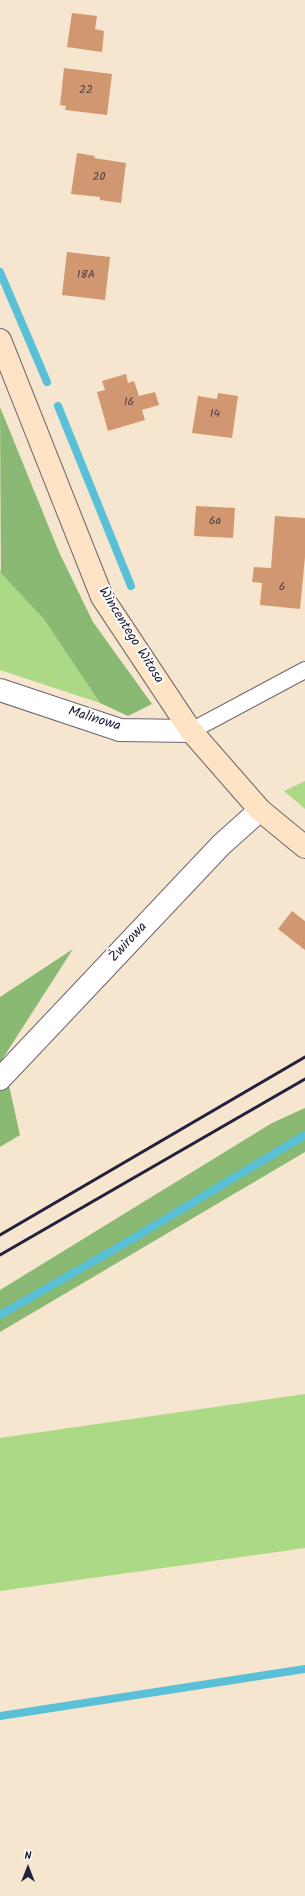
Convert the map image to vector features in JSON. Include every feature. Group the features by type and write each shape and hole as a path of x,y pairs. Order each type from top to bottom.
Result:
{"street":[{"name":"Wincentego Witosa","path":"0,340 102,597 191,731 260,810 305,847"},
{"name":"Malinowa","path":"0,690 120,730 191,731"},
{"name":"Żwirowa","path":"0,1079 221,845 260,810"}],"lane":[{"path":"191,731 305,670"}],"green space":[{"path":"0,407 59,552 93,622 152,704 128,716 100,703 43,618 1,573"},
{"path":"0,569 43,618 100,703 0,670"},
{"path":"305,781 305,809 284,791"},
{"path":"73,949 3,1058 20,1135 0,1147 0,997"},
{"path":"305,1108 305,1152 0,1332 0,1290 272,1123"},
{"path":"305,1394 305,1548 0,1591 0,1438"}],"building":[{"path":"72,13 97,16 95,29 104,31 102,52 67,47"},
{"path":"64,68 112,74 107,115 65,110 66,106 60,105"},
{"path":"77,153 95,156 94,158 126,163 121,203 100,200 100,197 71,194"},
{"path":"67,252 110,257 105,300 62,295"},
{"path":"126,374 128,383 134,381 139,396 155,392 159,405 142,410 145,420 108,431 97,392 105,390 102,381"},
{"path":"218,393 238,396 232,438 192,433 198,396 217,399"},
{"path":"196,506 235,508 233,538 194,536"},
{"path":"275,516 305,518 305,557 300,609 260,605 262,583 252,582 254,567 271,568"},
{"path":"292,911 305,921 305,950 278,929"}],"waterway":[{"path":"0,272 47,382"},
{"path":"58,406 131,586"},
{"path":"0,1315 132,1239 305,1135"},
{"path":"0,1716 305,1669"}],"railway":[{"path":"0,1235 305,1057"},
{"path":"0,1255 305,1079"}]}
